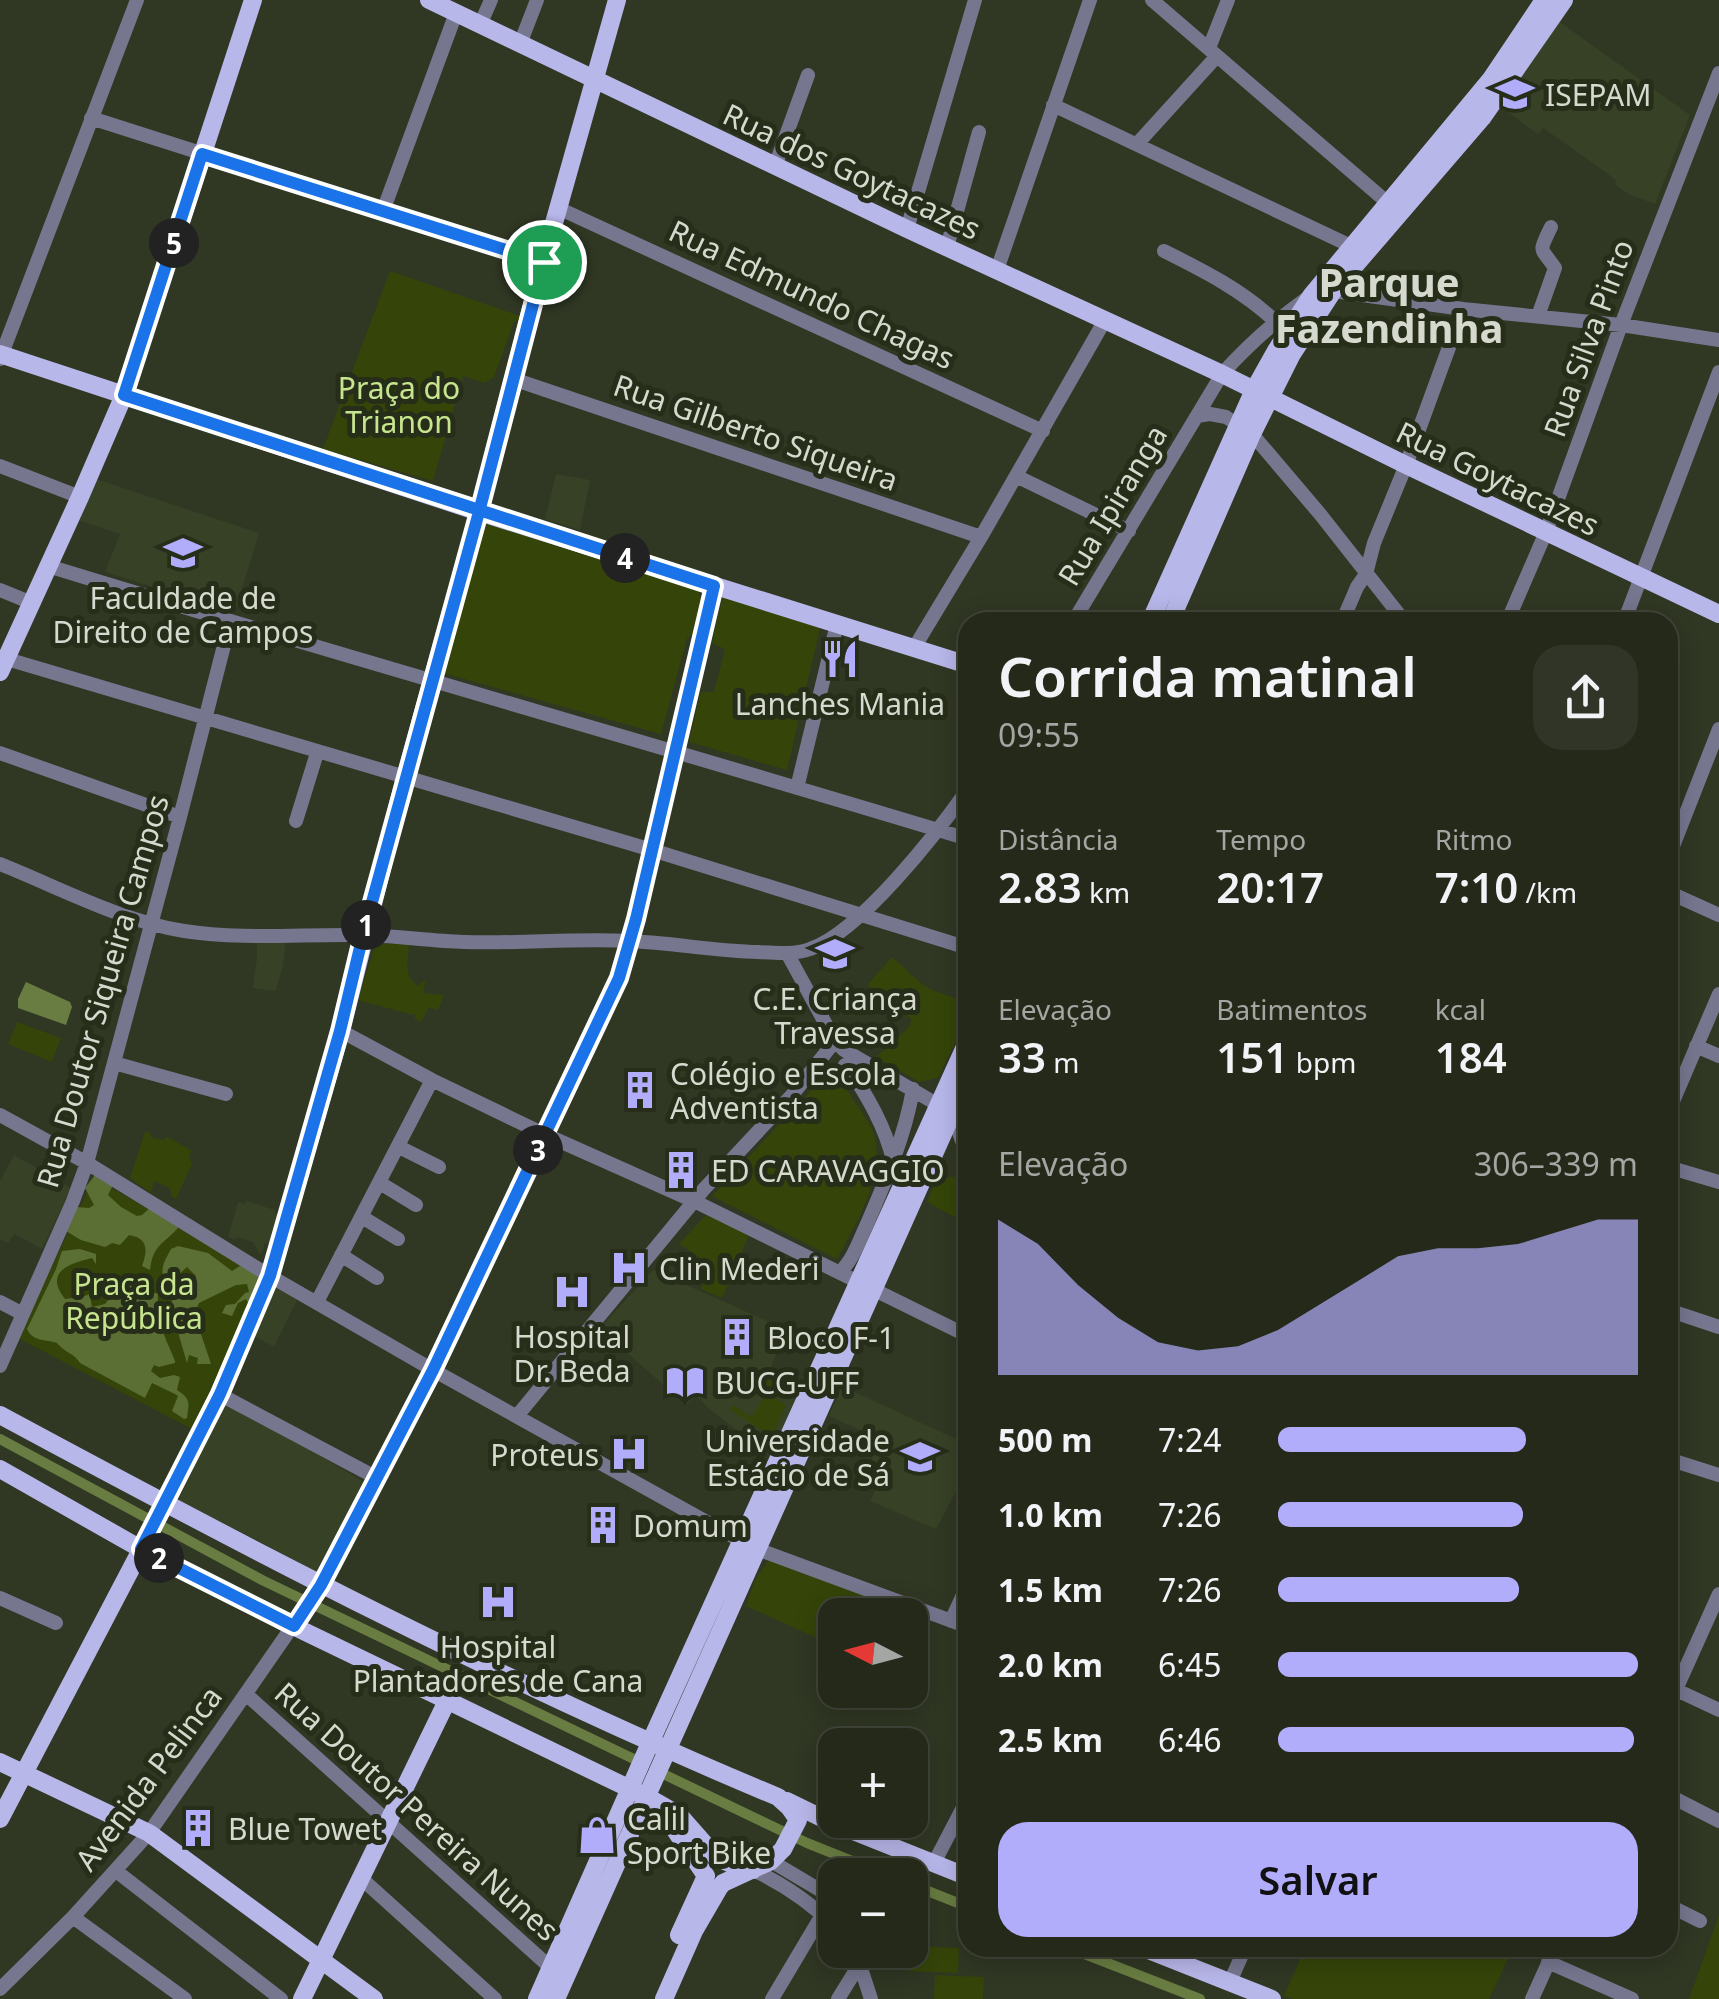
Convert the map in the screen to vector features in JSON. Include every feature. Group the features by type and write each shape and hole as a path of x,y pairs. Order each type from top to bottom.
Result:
{"main road":[{"path":"2,663 124,395 253,0"},
{"name":"Rua dos Goytacazes","path":"428,0 1262,394"},
{"path":"0,1818 220,1394 270,1276 340,1031 405,777 617,0"},
{"path":"1155,612 1262,394 1276,348 1311,296 1491,78 1544,0"},
{"path":"1262,394 1332,292 1482,118 1564,0"},
{"path":"1347,276 1358,294"},
{"path":"1311,296 1332,292"},
{"path":"1,356 479,512 958,662"},
{"name":"Rua Goytacazes","path":"1262,394 1719,614"},
{"path":"1174,612 1245,430"},
{"path":"556,1999 645,1791 656,1752 946,1108 958,1071"},
{"path":"946,1108 958,1092"},
{"path":"0,1414 158,1517 656,1752 778,1797 818,1816"},
{"path":"0,1469 141,1549 298,1620 447,1701 645,1791 679,1815 716,1857 753,1870"},
{"path":"302,1999 447,1701"},
{"path":"0,1762 149,1833 374,1999"},
{"path":"645,1791 712,1882"},
{"path":"537,1999 645,1791"},
{"path":"778,1797 789,1807 793,1830"},
{"path":"712,1882 724,1883 772,1860 793,1830 818,1824"},
{"path":"871,1838 958,1873"},
{"path":"651,1999 712,1882"},
{"path":"664,1999 712,1882"},
{"path":"1166,1957 1272,1999"}],"street":[{"path":"1,356 137,0"},
{"path":"480,25 490,0"},
{"path":"520,44 537,0"},
{"path":"907,229 975,0"},
{"path":"998,270 1090,0"},
{"path":"1152,0 1388,203"},
{"path":"1137,144 1213,52 1228,0"},
{"path":"382,211 456,13"},
{"name":"Rua Silva Pinto","path":"1511,612 1546,532 1719,73"},
{"path":"775,166 808,76"},
{"path":"1053,105 1351,246"},
{"path":"92,118 544,262"},
{"path":"947,247 979,132"},
{"name":"Rua Edmundo Chagas","path":"558,208 1042,430"},
{"path":"1538,316 1556,268 1542,254 1551,226"},
{"path":"1164,251 1237,290 1275,321"},
{"path":"1332,292 1719,340"},
{"name":"Rua Ipiranga","path":"1079,612 1222,374 1275,321 1311,296"},
{"path":"1346,612 1366,574 1374,542 1463,309"},
{"path":"914,648 1105,320"},
{"path":"1628,612 1719,372"},
{"name":"Rua Gilberto Siqueira","path":"514,379 981,537"},
{"name":"Rua Ipiranga","path":"1198,416 1219,415 1245,430"},
{"path":"1245,430 1320,514 1397,612"},
{"path":"0,466 80,496"},
{"path":"1016,476 1129,531"},
{"path":"1347,550 1366,550 1374,542"},
{"path":"48,566 958,835"},
{"name":"Avenida Pelinca","path":"0,1989 73,1917 149,1833 247,1694 317,1591 433,1370 619,978 714,586"},
{"path":"0,590 32,603"},
{"name":"Rua Doutor Siqueira Campos","path":"0,1366 87,1163 230,622"},
{"path":"797,788 836,624"},
{"path":"2,663 405,777 958,945"},
{"path":"1678,833 1719,729"},
{"path":"296,821 318,753"},
{"path":"0,754 180,817"},
{"path":"0,864 152,924 218,934 363,935 464,942 630,941 787,953 810,950 834,938 860,916 939,830 958,803"},
{"path":"1678,897 1719,915"},
{"path":"787,953 835,1041 844,1050 946,1108 958,1135"},
{"path":"1678,1089 1719,994"},
{"path":"340,1031 432,1080 694,1201 958,1331"},
{"path":"517,1416 694,1201 811,1073 835,1041"},
{"path":"1696,1046 1719,1056"},
{"path":"114,1063 226,1094"},
{"path":"811,1073 845,1065 874,1068"},
{"path":"845,1065 870,1100 893,1161"},
{"path":"318,1302 432,1080"},
{"path":"840,1272 854,1254 893,1161 913,1089"},
{"path":"0,1114 433,1370 749,1545 958,1623"},
{"path":"399,1146 438,1167"},
{"path":"1678,1170 1719,1182"},
{"path":"380,1183 416,1205"},
{"path":"362,1216 398,1239"},
{"path":"341,1255 377,1278"},
{"path":"0,1302 23,1314"},
{"path":"1678,1313 1719,1327"},
{"path":"220,1394 377,1478"},
{"path":"1678,1462 1719,1475"},
{"path":"1678,1676 1719,1594"},
{"path":"0,1598 56,1623"},
{"path":"952,1620 958,1606"},
{"path":"1678,1691 1719,1710"},
{"name":"Rua Doutor Pereira Nunes","path":"247,1694 551,1968"},
{"path":"1678,1800 1719,1820"},
{"path":"934,1863 958,1817"},
{"path":"772,1860 818,1887"},
{"path":"753,1870 818,1911 772,1999"},
{"path":"116,1871 280,1999"},
{"path":"362,1880 495,1999"},
{"path":"1678,1911 1700,1921"},
{"path":"73,1917 185,1999"},
{"path":"1230,1982 1242,1957"},
{"path":"1532,1999 1550,1957"},
{"path":"1556,1957 1632,1999"},
{"path":"838,1999 852,1968"},
{"path":"861,1968 871,1999"}],"shaded area":[{"path":"1557,20 1690,115 1655,204 1628,194 1608,174 1543,128 1538,134 1497,104"},
{"path":"556,474 590,480 580,530 545,519"},
{"name":"Faculdade de Direito de Campos","path":"93,478 259,533 235,612 105,572 120,534 75,519"},
{"path":"257,939 286,939 276,991 253,988"},
{"path":"26,982 70,1002 66,1025 18,1008"},
{"path":"14,1155 71,1188 42,1249 14,1234 8,1243 0,1239 0,1181"},
{"path":"247,1201 281,1215 273,1240 265,1243 262,1254 253,1242 228,1237 238,1202"},
{"path":"653,1270 785,1329 767,1378 800,1392 770,1456 696,1395 687,1405 599,1329"},
{"path":"276,1287 298,1298 274,1347 254,1336"},
{"name":"Universidade Estácio de Sá","path":"842,1386 958,1440 958,1488 936,1529 870,1501 882,1477 867,1470 880,1439 829,1416"},
{"path":"225,1400 366,1483 321,1573 178,1501"}],"green space":[{"name":"Praça do Trianon","path":"390,271 523,317 514,322 494,377 485,383 463,376 433,481 323,449"},
{"path":"484,521 700,589 702,619 687,638 661,734 443,673"},
{"path":"723,595 820,628 787,770 689,742 701,692 714,692 725,649 712,643"},
{"path":"409,945 410,978 418,986 426,979 423,993 444,995 438,1010 429,1007 421,1022 415,1019 415,1013 358,1000 375,946"},
{"path":"892,957 922,984 958,999 958,1037 938,1078 919,1082 876,1057 910,1026 911,1019 903,1013 906,1006 897,999 881,1014 868,984"},
{"path":"17,1022 61,1038 52,1062 8,1044"},
{"path":"829,1071 843,1084 868,1121 877,1150 873,1183 837,1259 712,1196"},
{"path":"145,1132 153,1138 168,1137 192,1151 192,1164 176,1199 170,1188 154,1181 151,1193 130,1178"},
{"path":"95,1175 113,1185 108,1195 121,1207 137,1216 151,1207 175,1222 178,1228 156,1250 150,1270 142,1266 145,1246 140,1239 129,1235 120,1245 112,1243 105,1247 66,1231 77,1207 94,1205 85,1188"},
{"path":"958,1176 958,1219 927,1202 936,1180"},
{"name":"Praça da República","path":"94,1178 264,1275 204,1405 207,1409 192,1429 18,1338"},
{"path":"706,1215 749,1235 722,1298 701,1289 711,1265 679,1244"},
{"path":"178,1246 208,1253 232,1271 243,1264 261,1275 241,1326 246,1299 238,1303 232,1316 222,1313 226,1305 235,1304 249,1292 247,1284 236,1285 199,1303 191,1321 198,1325 211,1364 197,1364 198,1358 189,1355 187,1363 170,1305 178,1289 188,1292 196,1282 196,1276 187,1267 168,1278 167,1289 163,1265 171,1249"},
{"path":"80,1249 96,1254 96,1264 92,1258 62,1271 57,1282 65,1299 98,1291 90,1297 92,1307 105,1304 110,1298 107,1281 118,1276 128,1278 137,1294 158,1293 160,1322 175,1363 154,1365 151,1371 160,1378 180,1377 177,1390 188,1401 187,1418 172,1411 178,1396 175,1394 152,1383 145,1398 80,1363 57,1343 36,1338 27,1329 62,1251"},
{"path":"746,1379 763,1383 766,1379 777,1385 774,1398 786,1405 772,1437 729,1409 734,1405 752,1416 764,1398 743,1382"},
{"path":"768,1561 875,1598 818,1598 818,1638 746,1606 755,1580"},
{"path":"1719,1915 1719,1999 1689,1999"},
{"path":"928,1947 958,1948 958,1973 909,1968 928,1968"},
{"path":"1301,1957 1509,1957 1489,1999 1284,1996"},
{"path":"935,1975 984,1977 983,1999 934,1999"}],"waterway":[{"path":"0,1439 262,1580 642,1763"},
{"path":"657,1771 844,1858"},
{"path":"928,1891 958,1903"},
{"path":"1092,1957 1200,1999"}],"place":[{"name":"ISEPAM","path":"1515,94"},
{"name":"Faculdade de Direito de Campos","path":"183,553"},
{"name":"Lanches Mania","path":"840,659"},
{"name":"C.E. Criança Travessa","path":"835,954"},
{"name":"Colégio e Escola Adventista","path":"640,1090"},
{"name":"ED CARAVAGGIO","path":"681,1170"},
{"name":"Clin Mederi","path":"629,1268"},
{"name":"Hospital Dr. Beda","path":"572,1292"},
{"name":"Bloco F-1","path":"737,1337"},
{"name":"BUCG-UFF","path":"685,1382"},
{"name":"Proteus","path":"629,1454"},
{"name":"Universidade Estácio de Sá","path":"920,1457"},
{"name":"Domum","path":"603,1525"},
{"name":"Hospital Plantadores de Cana","path":"498,1602"},
{"name":"Blue Towet","path":"198,1828"},
{"name":"Calil Sport Bike","path":"597,1835"}],"district":[{"name":"Parque Fazendinha","path":"1389,304"}],"route":[{"path":"544,262 202,154 124,395 479,512 714,586 619,978 433,1370 321,1585 294,1626 141,1549 220,1394 270,1276 340,1031 363,935 479,512 544,262"}]}
